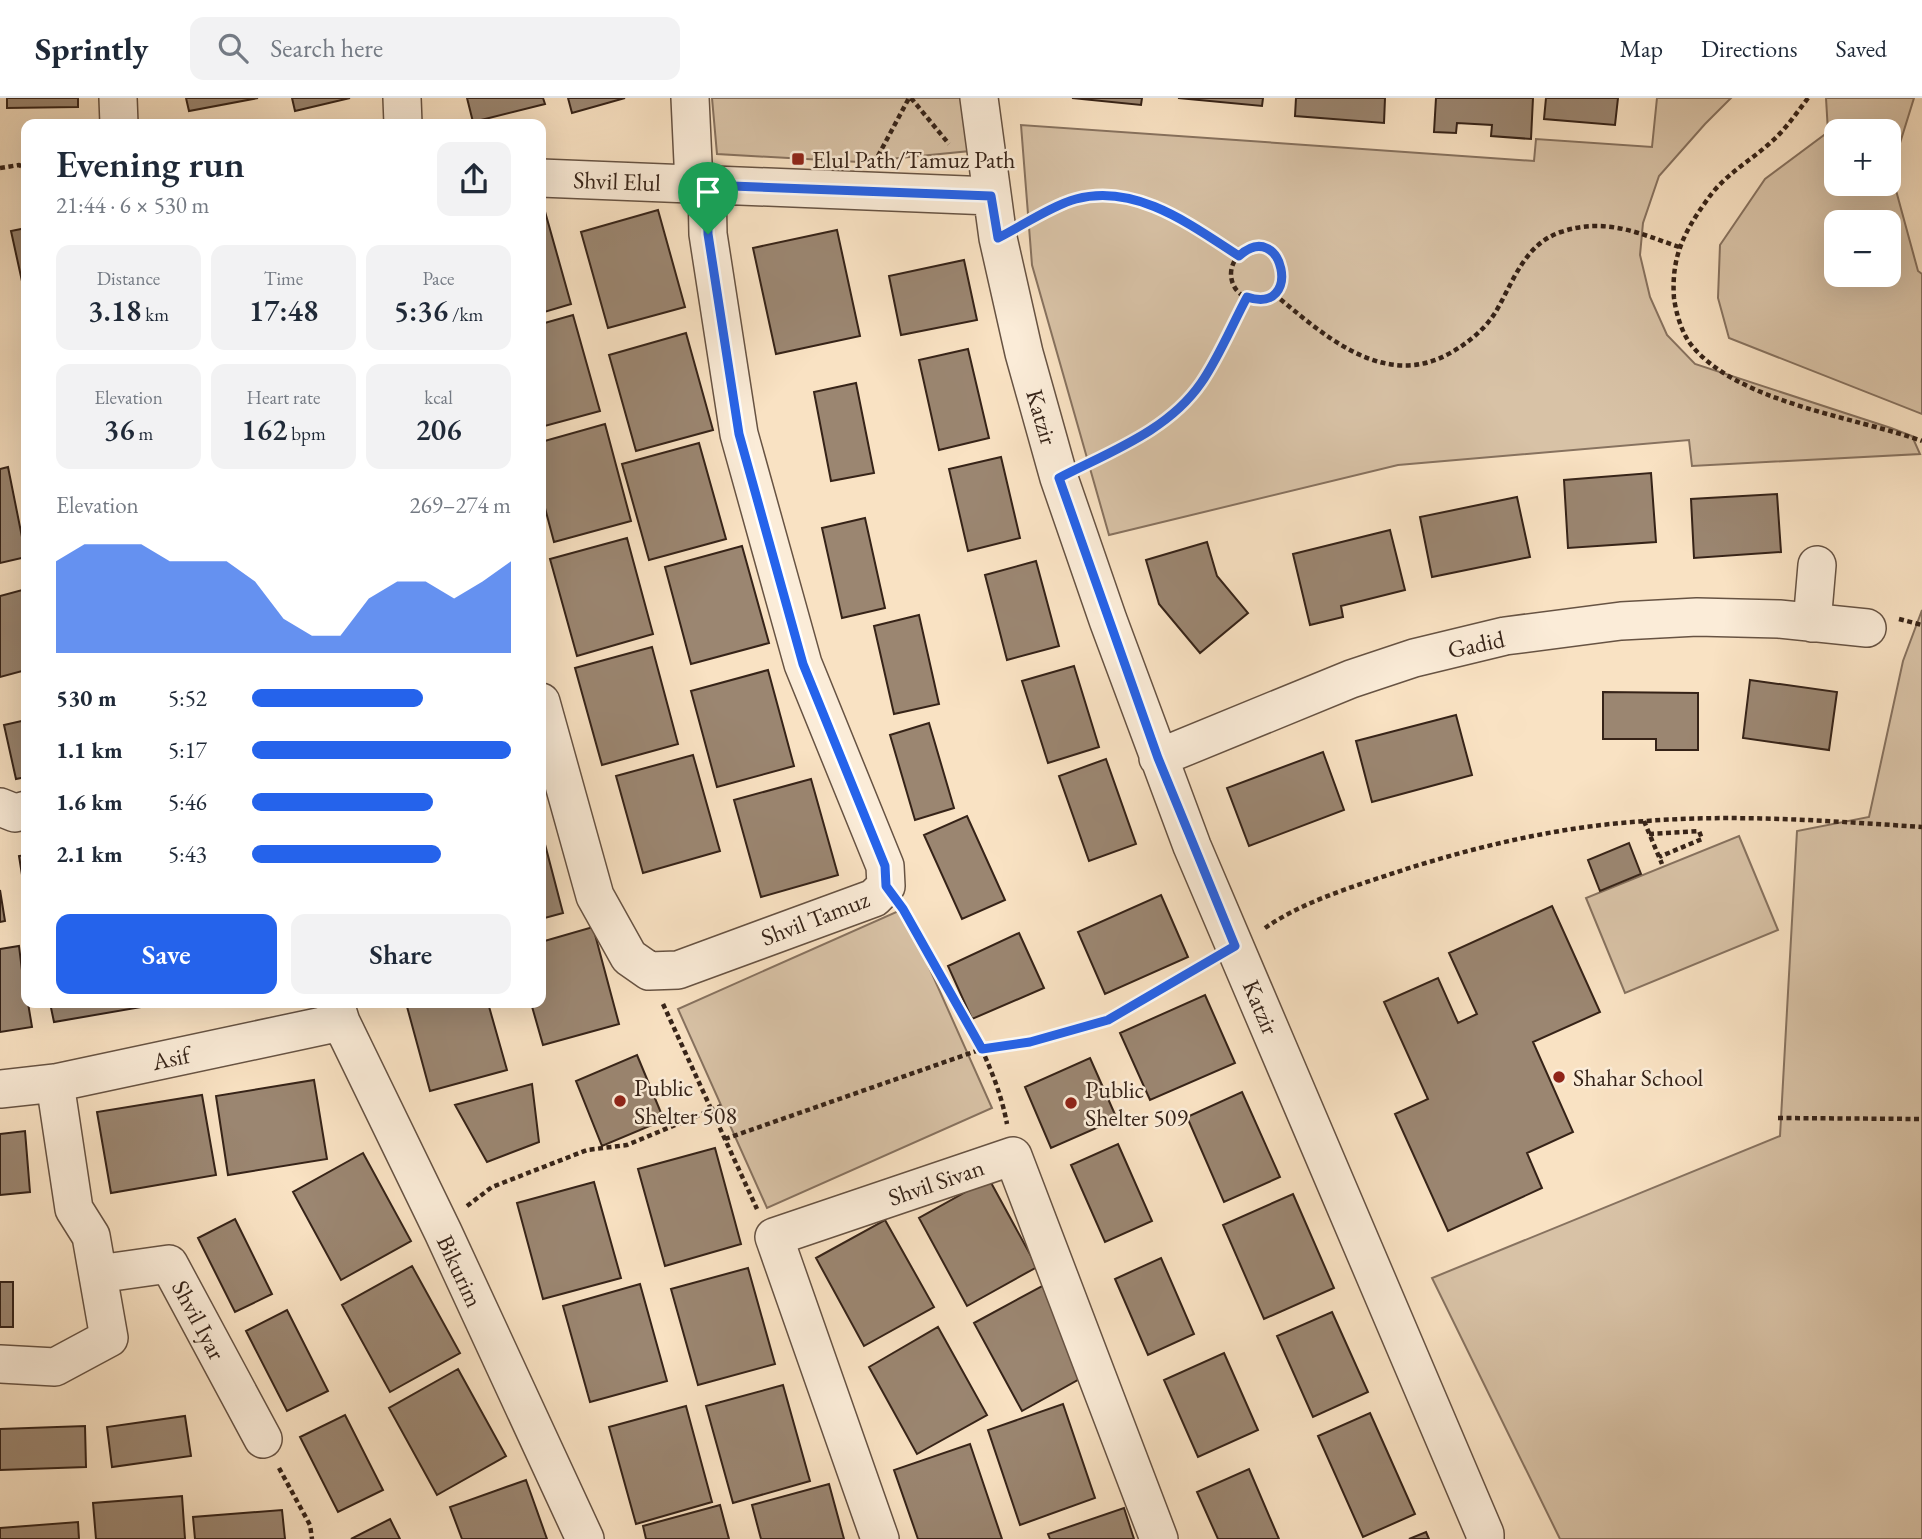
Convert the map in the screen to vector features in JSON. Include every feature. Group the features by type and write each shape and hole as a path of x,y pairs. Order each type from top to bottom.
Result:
{"street":[{"path":"118,98 119,119"},
{"path":"402,98 402,119"},
{"name":"Shvil Elul","path":"690,98 701,184"},
{"name":"Katzir","path":"979,98 998,238 1024,353 1059,478 1158,758 1485,1539"},
{"name":"Shvil Elul","path":"546,178 991,196"},
{"name":"Shvil Tamuz","path":"546,720 595,895 629,957 649,971 678,970 874,898 886,886 885,866 803,664 739,434 701,184"},
{"path":"1812,623 1817,565"},
{"name":"Gadid","path":"1158,758 1414,657 1505,636 1621,621 1685,618 1779,620 1867,628"},
{"path":"0,807 15,813 21,811"},
{"name":"Asif","path":"0,1089 55,1083 338,1012"},
{"name":"Bikurim","path":"338,1012 585,1539"},
{"path":"0,1364 55,1367 109,1338 91,1236 74,1209 55,1083"},
{"name":"Shvil Sivan","path":"880,1539 774,1237 1013,1156 1159,1539"},
{"name":"Shvil Iyar","path":"98,1274 169,1264 263,1439"}],"path":[{"path":"859,191 909,98"},
{"path":"1808,98 1792,121 1770,144 1735,169 1709,197 1682,237 1672,277 1676,311 1692,346 1724,373 1787,401 1922,441"},
{"path":"0,167 21,166"},
{"path":"998,238 1073,199 1095,195 1126,197 1186,221 1239,256"},
{"path":"1274,293 1327,337 1357,355 1385,364 1412,365 1440,359 1471,341 1494,314 1533,249 1559,232 1589,226 1622,227 1679,247"},
{"path":"1257,248 1275,255 1280,261 1283,277 1279,288 1262,299 1247,297 1237,289 1232,278 1233,267 1239,256 1257,248"},
{"path":"1059,478 1142,437 1184,403 1202,383 1247,297"},
{"path":"725,1139 982,1049 1030,1042 1108,1020 1282,916 1350,887 1460,852 1561,831 1695,818 1922,827"},
{"path":"1644,821 1662,864"},
{"path":"1649,834 1699,831 1702,839 1659,857"},
{"path":"886,886 903,909 982,1049 1004,1107"},
{"path":"671,1023 758,1210"},
{"path":"439,1226 492,1187 587,1150 627,1145 721,1106"},
{"path":"1777,1118 1922,1119"},
{"path":"263,1439 310,1525 312,1539"}],"shaded area":[{"path":"712,98 976,98 980,150 859,162 717,154"},
{"path":"1657,98 1731,98 1659,176 1643,223 1640,255 1650,297 1667,335 1695,364 1912,436 1920,454 1692,466 1689,440 1398,465 1109,535 1032,265 1021,125 1534,161 1536,139 1652,147"},
{"path":"1826,98 1914,98 1901,140 1901,119 1827,119"},
{"path":"1824,135 1824,196 1898,196 1918,271 1922,274 1922,414 1729,338 1718,298 1720,245 1765,179"},
{"path":"1922,610 1922,1539 1560,1539 1432,1278 1780,1136 1797,831 1869,817 1903,661"},
{"path":"1739,836 1778,930 1625,993 1586,898"},
{"path":"903,909 992,1108 767,1208 678,1009"}],"building":[{"path":"7,98 78,98 78,107 7,108"},
{"path":"186,98 258,98 189,111"},
{"path":"292,98 350,98 295,111"},
{"path":"467,98 543,98 545,104 485,119 472,119"},
{"path":"568,98 625,98 572,113"},
{"path":"1072,98 1142,98 1141,105"},
{"path":"1178,98 1263,98 1262,106"},
{"path":"1296,98 1385,98 1384,123 1295,116"},
{"path":"1436,98 1533,98 1531,139 1491,136 1492,125 1457,123 1456,133 1434,132"},
{"path":"1546,98 1618,98 1615,125 1544,119"},
{"path":"658,210 685,307 608,328 581,232"},
{"path":"546,215 571,304 546,312"},
{"path":"21,229 21,277 11,231"},
{"path":"837,230 860,336 776,354 753,248"},
{"path":"964,260 977,320 901,335 889,276"},
{"path":"573,315 600,411 546,426 546,323"},
{"path":"686,333 713,430 636,451 609,355"},
{"path":"968,349 989,438 939,450 919,360"},
{"path":"856,383 874,473 831,481 814,392"},
{"path":"605,424 631,521 554,542 546,512 546,441"},
{"path":"699,443 726,539 649,560 622,464"},
{"path":"1001,457 1020,538 968,551 949,469"},
{"path":"8,467 21,532 21,558 0,563 0,469"},
{"path":"1651,473 1656,542 1568,548 1564,480"},
{"path":"1777,494 1781,552 1694,558 1691,499"},
{"path":"1517,497 1530,557 1432,577 1420,517"},
{"path":"865,518 885,608 842,618 822,528"},
{"path":"1390,530 1405,590 1341,606 1343,617 1310,625 1293,554"},
{"path":"627,538 653,634 577,656 550,559"},
{"path":"1207,542 1217,576 1248,613 1200,653 1159,604 1146,560"},
{"path":"742,546 769,643 691,664 665,567"},
{"path":"1036,561 1059,646 1007,660 985,575"},
{"path":"21,590 21,671 0,677 0,596"},
{"path":"919,615 939,704 894,714 874,626"},
{"path":"652,647 678,744 602,765 575,668"},
{"path":"1074,666 1099,747 1048,763 1022,681"},
{"path":"768,670 794,766 717,787 691,691"},
{"path":"1750,680 1837,692 1829,750 1743,738"},
{"path":"1603,692 1698,693 1698,750 1656,750 1656,739 1603,739"},
{"path":"1456,715 1472,775 1372,802 1356,741"},
{"path":"21,721 21,778 16,779 4,725"},
{"path":"929,723 954,808 915,820 890,735"},
{"path":"1323,752 1344,810 1249,846 1227,788"},
{"path":"693,755 720,851 643,873 616,776"},
{"path":"1106,759 1136,844 1089,861 1059,776"},
{"path":"811,779 838,875 761,897 734,800"},
{"path":"967,816 1005,900 962,919 924,835"},
{"path":"1629,843 1641,874 1600,891 1588,860"},
{"path":"546,848 563,913 546,918"},
{"path":"0,890 5,921 0,922"},
{"path":"1161,895 1188,957 1105,994 1078,932"},
{"path":"1552,906 1600,1012 1533,1042 1573,1132 1527,1153 1542,1188 1448,1231 1395,1114 1428,1099 1384,1002 1438,978 1458,1023 1477,1014 1449,953"},
{"path":"593,927 619,1024 543,1045 532,1008 546,1008 546,941"},
{"path":"1019,933 1044,988 972,1019 948,966"},
{"path":"19,946 21,1008 29,1008 32,1027 0,1032 0,949"},
{"path":"1205,995 1235,1063 1150,1100 1120,1033"},
{"path":"51,1008 136,1008 54,1022"},
{"path":"407,1008 489,1008 507,1070 430,1091"},
{"name":"Public Shelter 508","path":"637,1055 664,1120 602,1146 576,1081"},
{"name":"Public Shelter 509","path":"1090,1058 1117,1119 1051,1148 1025,1087"},
{"path":"314,1080 327,1159 228,1175 216,1096"},
{"path":"532,1084 539,1142 487,1162 455,1105"},
{"path":"1242,1092 1280,1177 1224,1202 1187,1117"},
{"path":"202,1095 216,1175 111,1193 97,1112"},
{"path":"25,1131 30,1192 0,1195 0,1134"},
{"path":"1118,1144 1152,1221 1105,1242 1071,1165"},
{"path":"715,1148 741,1244 665,1266 638,1169"},
{"path":"363,1153 411,1241 341,1280 293,1192"},
{"path":"989,1179 1037,1267 967,1306 919,1218"},
{"path":"594,1182 621,1278 543,1299 517,1203"},
{"path":"1293,1194 1334,1288 1264,1319 1223,1225"},
{"path":"235,1219 272,1294 235,1312 198,1238"},
{"path":"885,1220 934,1307 864,1346 816,1258"},
{"path":"1161,1258 1194,1334 1148,1355 1115,1279"},
{"path":"412,1266 460,1353 390,1392 342,1305"},
{"path":"748,1268 775,1364 698,1385 671,1289"},
{"path":"0,1282 13,1282 13,1327 0,1327"},
{"path":"640,1284 667,1381 590,1402 563,1306"},
{"path":"1044,1285 1092,1372 1022,1411 974,1323"},
{"path":"287,1310 328,1391 287,1411 246,1331"},
{"path":"1332,1312 1368,1392 1313,1417 1277,1336"},
{"path":"938,1327 987,1415 917,1454 869,1367"},
{"path":"1224,1353 1258,1430 1198,1457 1164,1380"},
{"path":"458,1369 506,1456 437,1495 389,1408"},
{"path":"783,1385 810,1481 733,1503 706,1406"},
{"path":"1063,1404 1095,1498 1020,1525 988,1430"},
{"path":"686,1406 712,1502 636,1524 609,1427"},
{"path":"1370,1413 1415,1514 1363,1537 1318,1436"},
{"path":"345,1415 383,1490 338,1512 300,1437"},
{"path":"185,1416 191,1456 112,1467 107,1427"},
{"path":"85,1426 86,1467 0,1470 0,1429"},
{"path":"970,1444 1002,1539 918,1539 894,1470"},
{"path":"1249,1469 1279,1539 1218,1539 1197,1492"},
{"path":"526,1480 547,1539 462,1539 450,1507"},
{"path":"829,1484 844,1539 761,1539 752,1505"},
{"path":"182,1496 185,1539 96,1539 93,1503"},
{"path":"720,1505 729,1539 646,1539 643,1526"},
{"path":"1124,1508 1134,1539 1050,1539 1048,1534"},
{"path":"282,1510 285,1539 195,1539 193,1517"},
{"path":"390,1519 400,1539 351,1539"},
{"path":"78,1522 79,1539 0,1539 0,1528"},
{"path":"1426,1532 1429,1539 1409,1539"}],"place":[{"name":"Elul Path/Tamuz Path","path":"798,159"},
{"name":"Shahar School","path":"1559,1077"},
{"name":"Public Shelter 508","path":"620,1101"},
{"name":"Public Shelter 509","path":"1071,1103"}],"route":[{"path":"707,185 991,196 998,238 1073,199 1095,195 1126,197 1155,207 1186,221 1239,256 1252,248 1261,248 1272,252 1280,261 1283,277 1279,288 1262,299 1247,297 1202,383 1184,403 1142,437 1059,478 1158,758 1235,946 1108,1020 1030,1042 982,1049 903,909 886,886 885,866 803,664 739,434 708,234 707,185"}]}
